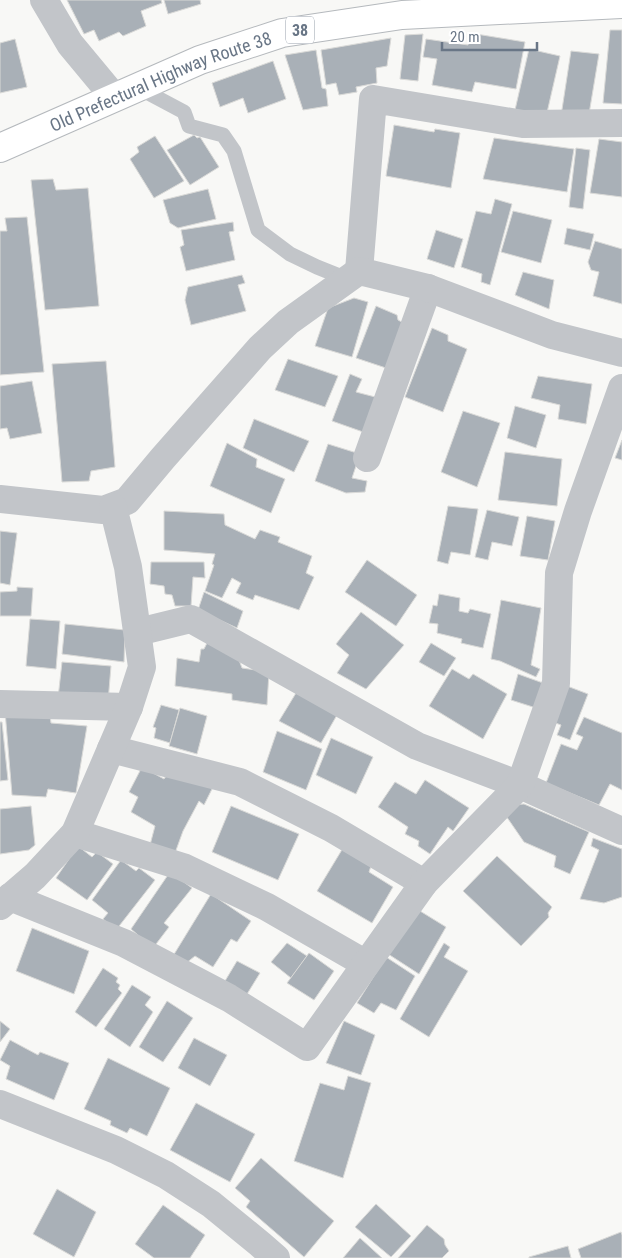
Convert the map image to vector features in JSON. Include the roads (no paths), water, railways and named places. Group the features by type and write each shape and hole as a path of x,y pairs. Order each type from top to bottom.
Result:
{"main road":[{"name":"Old Prefectural Highway Route 38","path":"0,148 200,60 282,33 402,15 622,4"}],"street":[{"path":"44,0 70,44 126,92"},
{"path":"353,275 373,99 523,124 622,123"},
{"path":"0,499 104,510 127,501 260,348 288,322 353,275 428,288 552,335 622,353"},
{"path":"366,458 428,288"},
{"path":"5,902 124,943 229,998 307,1047 424,883 520,785 556,683 559,573 578,511 622,388"},
{"path":"5,902 36,876 75,833 129,707 142,667 128,567 113,507"},
{"path":"138,632 191,619 417,746 520,785 622,831"},
{"path":"0,704 129,707"},
{"path":"111,749 240,782 331,828 424,883"},
{"path":"75,833 183,867 267,907 366,964"},
{"path":"0,1104 116,1150 166,1175 211,1204 276,1258"}],"lane":[{"path":"126,92 184,112 189,126 223,134 234,151 258,230 290,254 317,268 353,275"}]}
